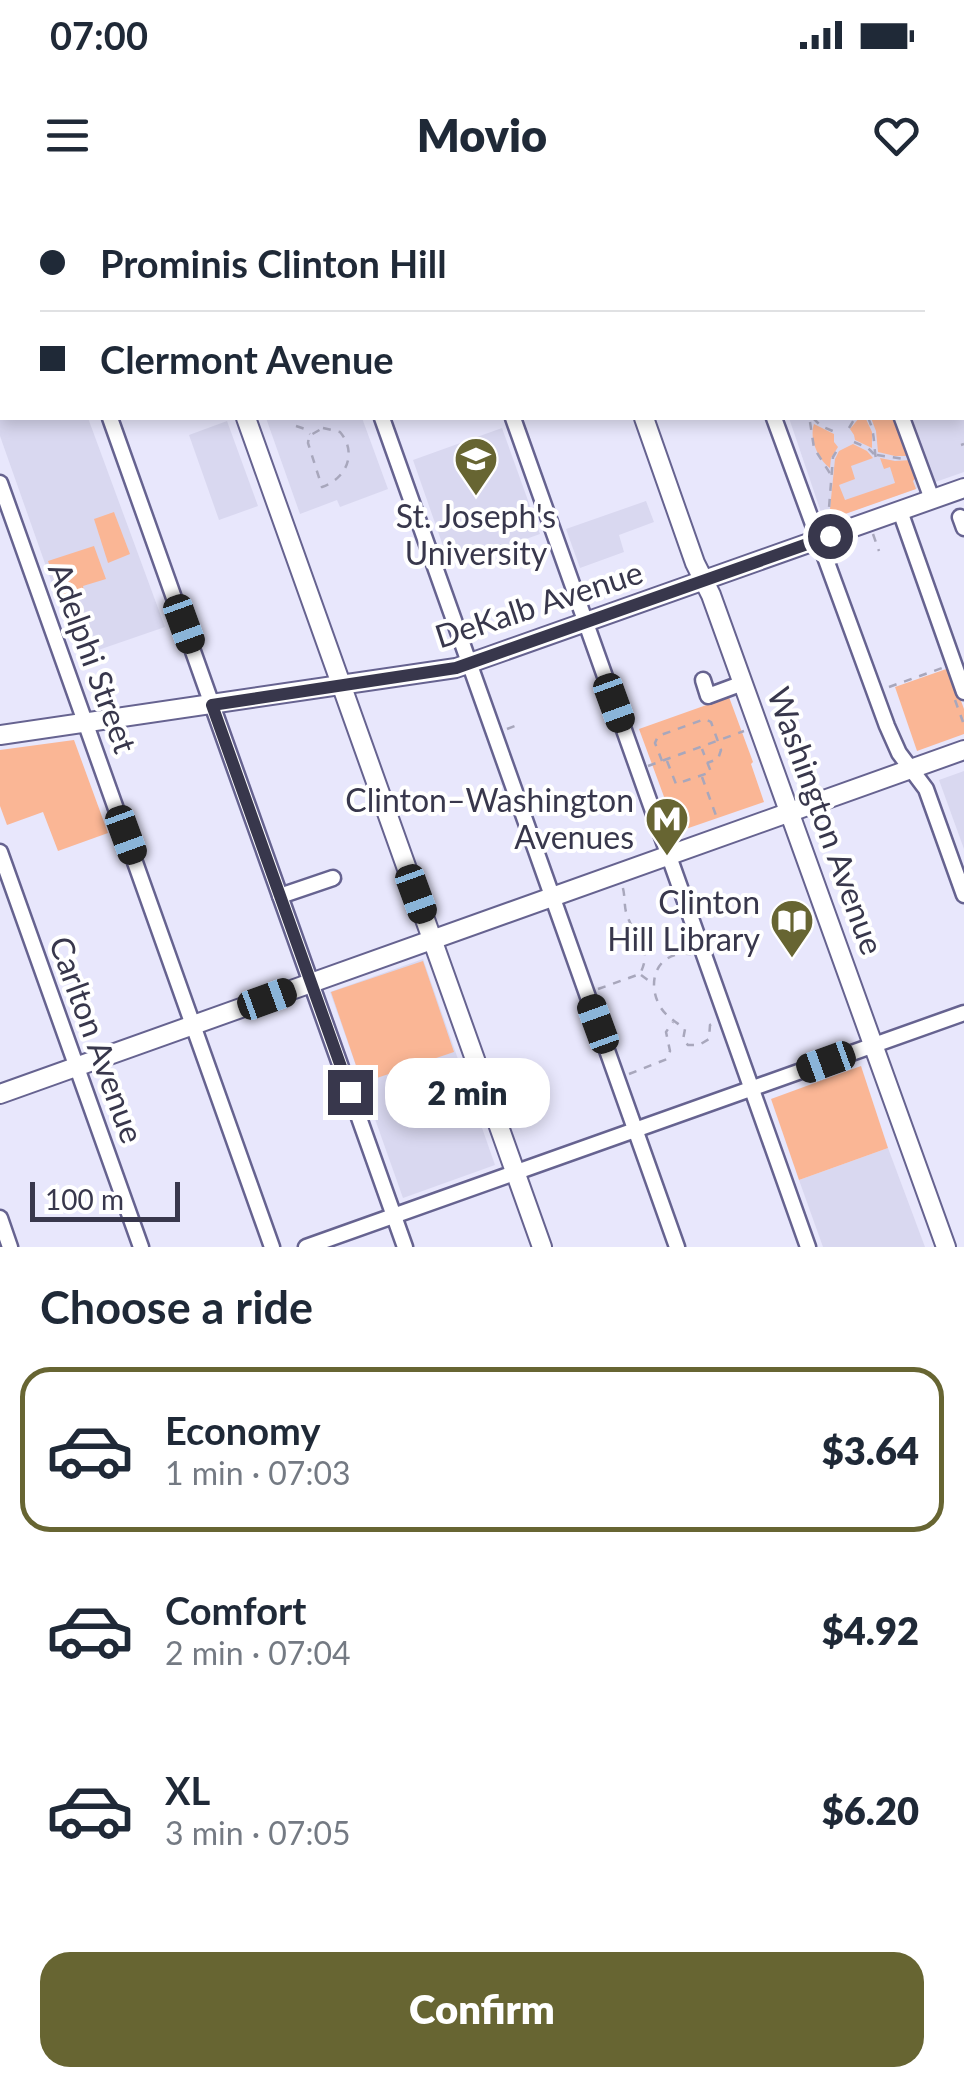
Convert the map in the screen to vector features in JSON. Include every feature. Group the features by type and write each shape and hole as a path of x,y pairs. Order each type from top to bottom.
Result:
{"main road":[{"path":"247,420 542,1247"},
{"name":"Washington Avenue","path":"645,420 946,1247"},
{"name":"DeKalb Avenue","path":"0,735 456,668 704,581 821,532 900,511 964,488"},
{"path":"0,1094 964,750"}],"street":[{"path":"111,420 406,1247"},
{"path":"383,420 677,1247"},
{"path":"513,420 808,1247"},
{"path":"775,420 821,532 887,726 899,753 926,789 963,886"},
{"path":"903,420 932,500"},
{"name":"Adelphi Street","path":"0,484 272,1247"},
{"path":"900,511 964,692"},
{"path":"702,680 708,696 743,684"},
{"name":"Carlton Avenue","path":"0,852 141,1247"},
{"path":"280,896 333,878"},
{"path":"306,1247 964,1012"},
{"path":"0,1218 10,1247"}],"path":[{"path":"813,420 814,448 832,475"},
{"path":"813,420 835,432"},
{"path":"848,428 854,420"},
{"path":"869,420 875,434 878,463"},
{"path":"316,423 318,431"},
{"path":"296,426 311,435"},
{"path":"324,428 340,432 349,445 345,467 329,485 322,487 308,443 311,435 324,428"},
{"path":"854,442 875,455 916,457"},
{"path":"821,532 829,508 833,457 839,447"},
{"path":"872,533 879,551"},
{"path":"890,687 943,668"},
{"path":"676,784 655,742 658,736 705,720 711,722 721,755 707,763"},
{"path":"506,729 520,724"},
{"path":"647,766 744,731"},
{"path":"668,788 711,772 702,747"},
{"path":"701,776 724,836"},
{"path":"622,884 628,918 653,962 655,995 660,1006 685,1029 684,1043 694,1046 709,1039 710,1025 718,1022"},
{"path":"587,994 640,974 653,962 670,955 696,956"},
{"path":"640,974 648,980 655,978"},
{"path":"629,1074 667,1059 670,1050 666,1032 673,1020"}],"shaded area":[{"path":"0,420 89,420 165,627 78,657 0,436"},
{"name":"St. Joseph's University","path":"267,420 363,420 388,489 340,507 337,500 300,514"},
{"path":"790,420 964,420 964,472 824,521"},
{"path":"857,420 866,420 872,432 872,448 855,440 850,429"},
{"path":"872,420 898,420 911,456 878,452"},
{"path":"227,421 258,506 219,520 189,435"},
{"path":"814,424 834,434 838,447 830,468 816,448"},
{"name":"St. Joseph's University","path":"502,428 540,534 450,566 413,460"},
{"path":"853,444 873,458 851,466 855,479 839,485 845,500 895,483 890,467 884,469 880,458 912,460 916,489 827,518 832,511 835,459 839,451"},
{"name":"St. Joseph's University","path":"646,501 654,522 619,535 624,552 580,568 566,529"},
{"path":"114,512 130,554 108,563 94,519"},
{"path":"94,546 106,579 83,586 85,595 62,603 48,561"},
{"path":"949,668 964,709 964,734 917,751 895,687"},
{"path":"729,697 764,802 677,832 639,729"},
{"path":"74,740 108,833 58,851 43,812 7,825 0,806 0,750"},
{"path":"964,771 964,849 939,780"},
{"path":"423,959 495,1165 403,1198 330,992"},
{"path":"423,961 454,1052 362,1083 331,992"},
{"path":"861,1066 888,1148 799,1180 771,1099"},
{"path":"888,1148 925,1247 823,1247 799,1180"}],"place":[{"name":"St. Joseph's University","path":"476,497"},
{"name":"Clinton–Washington Avenues","path":"667,857"},
{"name":"Clinton Hill Library","path":"792,959"}],"route":[{"path":"350,1092 212,705 456,668 830,536"}]}
